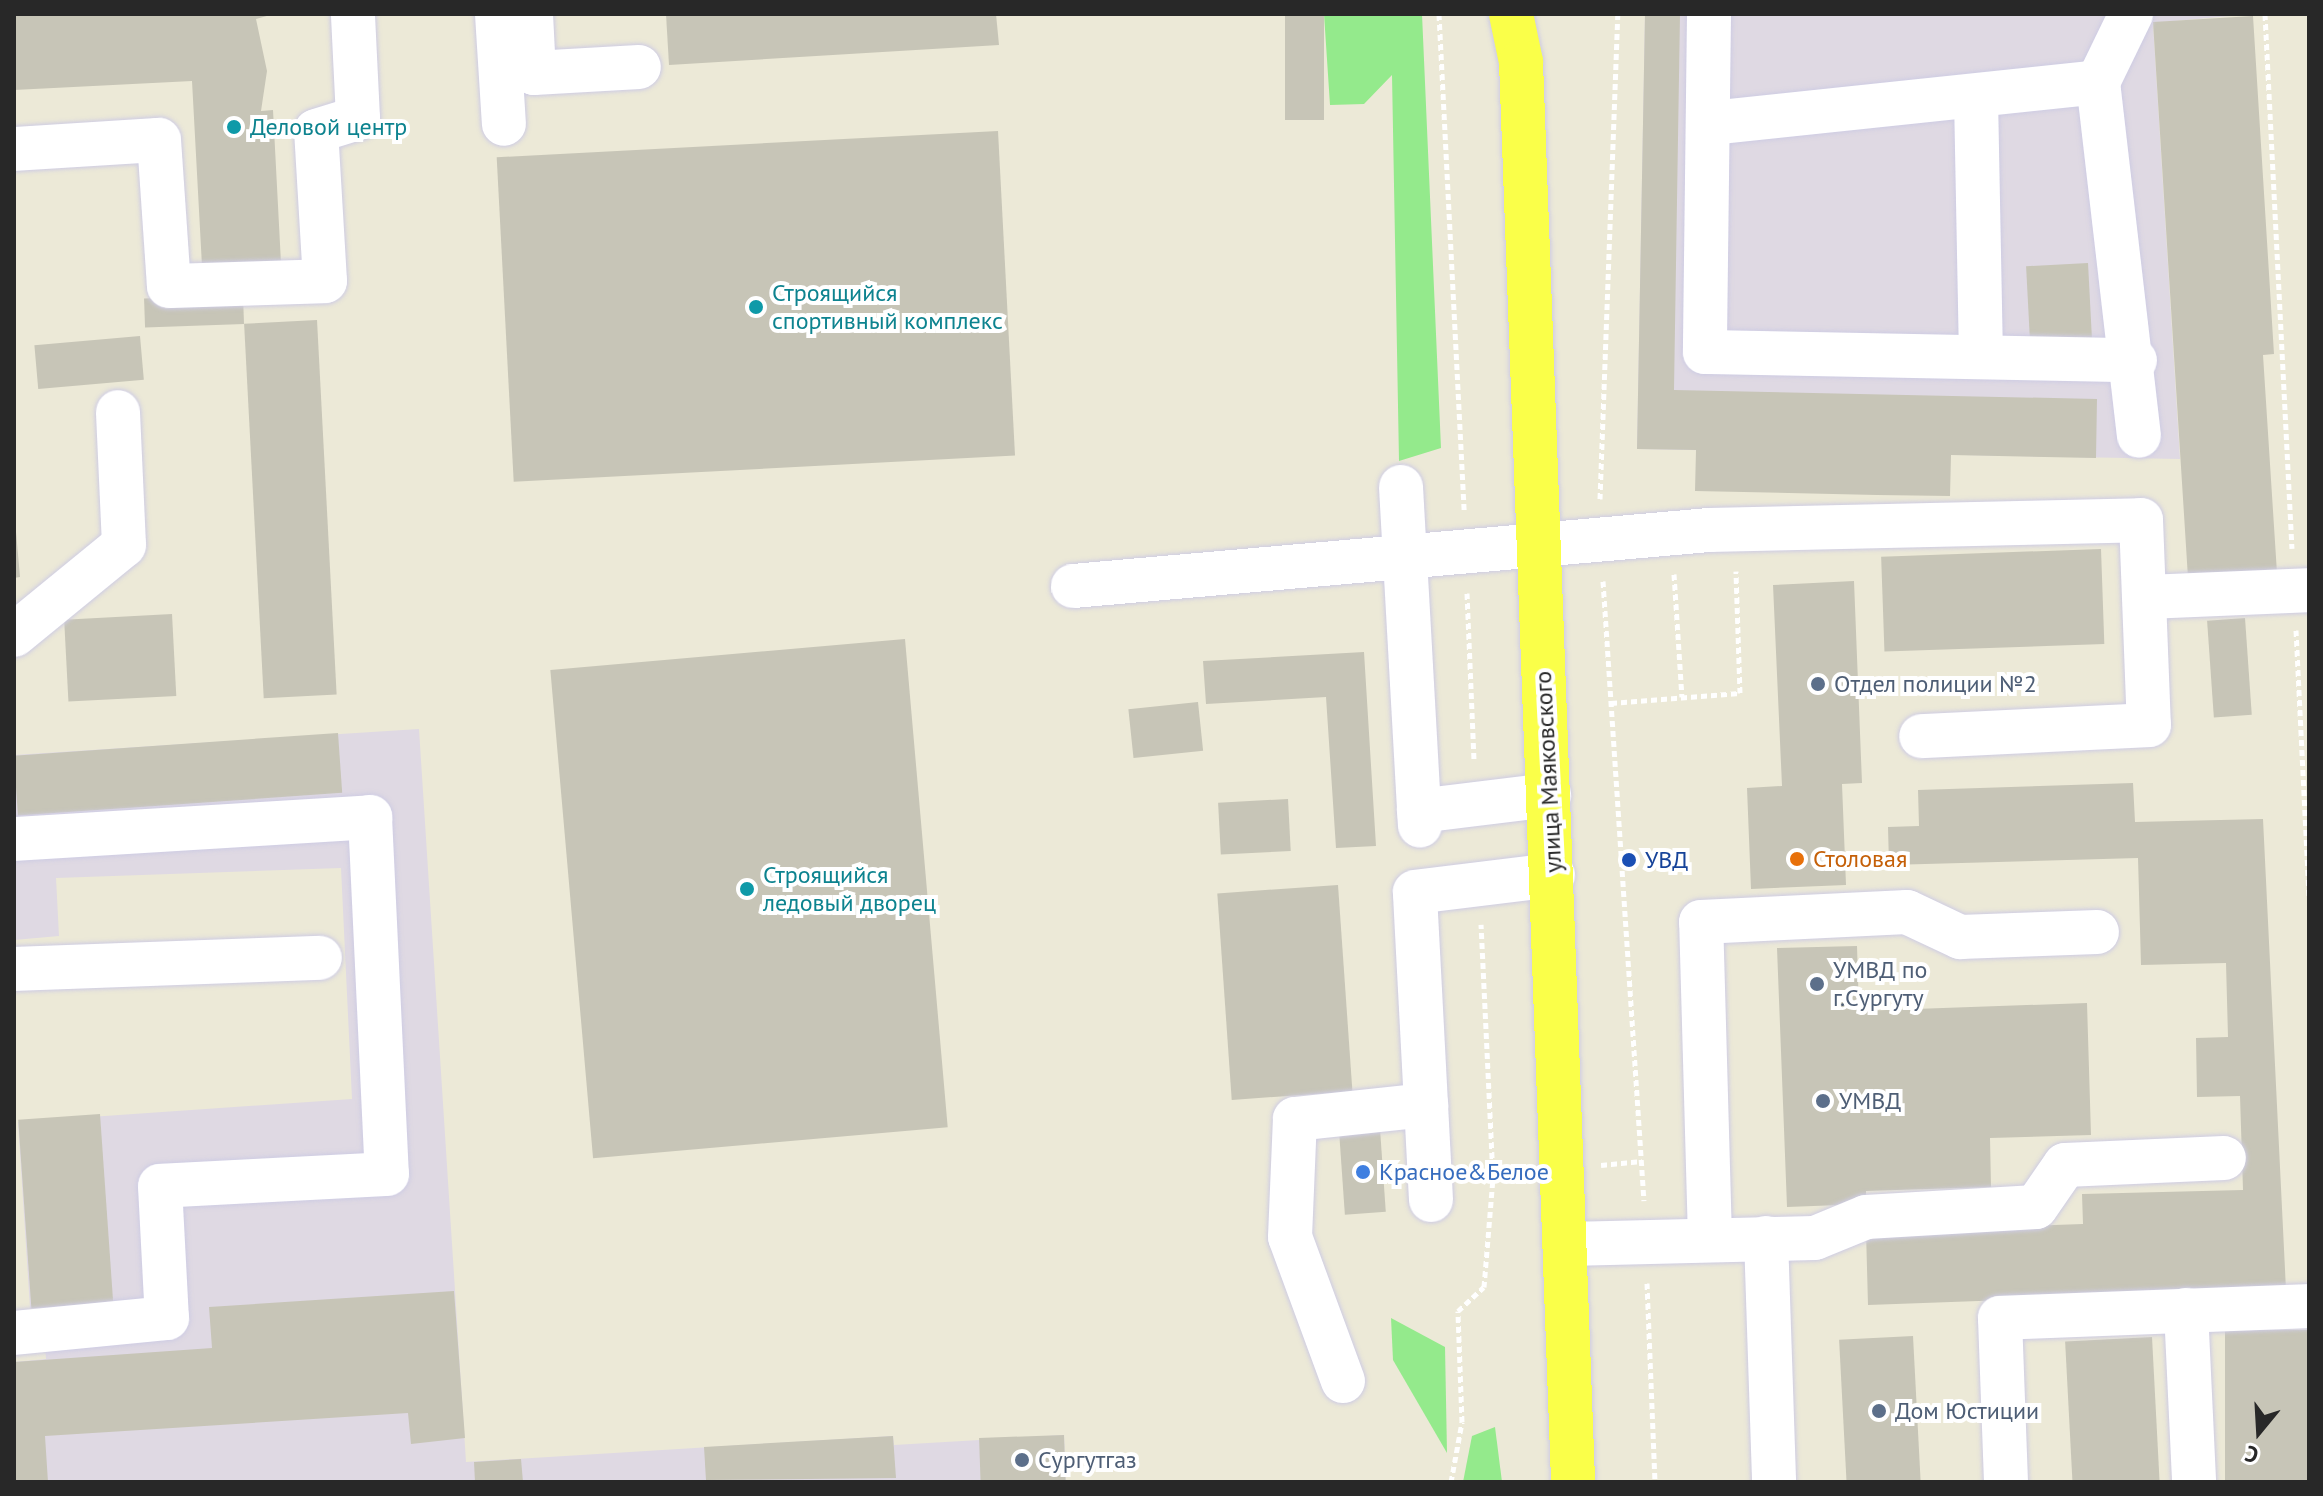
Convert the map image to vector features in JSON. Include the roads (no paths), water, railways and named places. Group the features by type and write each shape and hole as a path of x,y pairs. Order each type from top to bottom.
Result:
{"main road":[{"name":"улица Маяковского","path":"1511,14 1521,62 1537,548 1568,1244 1573,1482"},
{"name":"улица Маяковского","path":"1521,62 1529,14"}],"lane":[{"path":"14,149 159,140 169,286 325,281 316,131 358,118 353,14"},
{"path":"497,14 504,124"},
{"path":"531,14 534,73 639,67"},
{"path":"1709,14 1705,352 2135,360"},
{"path":"2131,14 2098,82 2135,360 2139,436"},
{"path":"1710,123 2098,82"},
{"path":"1976,97 1981,357"},
{"path":"14,635 124,545 118,412"},
{"path":"1401,487 1420,818 1549,795"},
{"path":"1073,586 1466,550 1537,548 1601,538 1734,529 2141,520 2149,725 1921,736"},
{"path":"2145,597 2302,590"},
{"path":"14,839 370,817 387,1174 160,1186 167,1318 14,1333"},
{"path":"1431,1200 1415,892 1479,887 1553,875"},
{"path":"1710,1239 1701,922 1907,912 1960,937 2097,932"},
{"path":"14,969 320,958"},
{"path":"1343,1381 1290,1237 1295,1119 1426,1105"},
{"path":"1568,1244 1646,1238 1815,1238 1866,1217 2036,1207 2065,1165 2224,1158"},
{"path":"1766,1238 1774,1482"},
{"path":"2006,1482 2000,1318 2309,1306"},
{"path":"2186,1310 2194,1482"}],"place":[{"name":"Деловой центр","path":"234,127"},
{"name":"Строящийся спортивный комплекс","path":"756,307"},
{"name":"Отдел полиции №2","path":"1818,684"},
{"name":"Столовая","path":"1797,859"},
{"name":"УВД","path":"1629,860"},
{"name":"Строящийся ледовый дворец","path":"747,889"},
{"name":"УМВД по г.Сургуту","path":"1817,984"},
{"name":"УМВД","path":"1823,1101"},
{"name":"Красное&Белое","path":"1363,1172"},
{"name":"Дом Юстиции","path":"1879,1411"},
{"name":"Сургутгаз","path":"1022,1460"}]}
